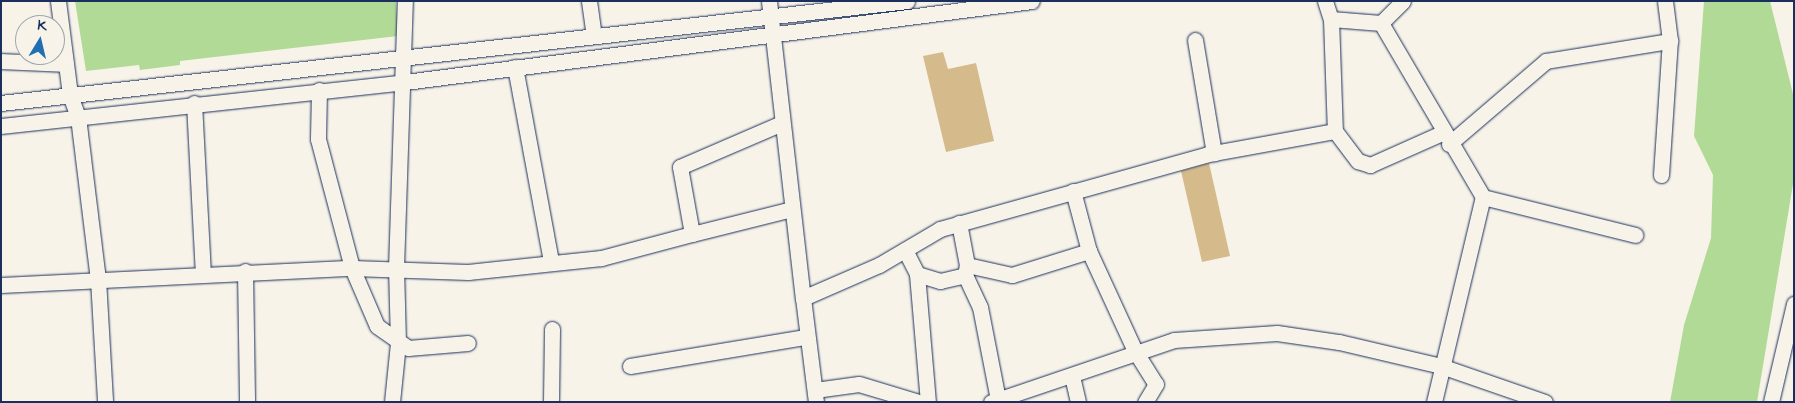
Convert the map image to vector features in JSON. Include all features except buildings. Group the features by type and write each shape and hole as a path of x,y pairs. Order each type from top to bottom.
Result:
{"street":[{"path":"58,1 70,95 78,117 98,279 105,402"},
{"path":"392,402 398,343 396,268 406,58 406,1"},
{"path":"589,1 594,36"},
{"path":"1,103 594,36 770,9 907,1"},
{"path":"1,126 194,103 405,82 1032,1"},
{"path":"1325,1 1331,19 1335,131 1358,160 1370,165 1445,139 1546,61 1670,41"},
{"path":"1331,19 1381,23 1403,1"},
{"path":"1661,175 1670,41 1665,1"},
{"path":"770,9 771,34 804,298 806,337 816,396 859,384 918,402"},
{"path":"1381,23 1445,139 1483,198 1635,235"},
{"path":"1195,40 1214,153"},
{"path":"1,61 66,64"},
{"path":"515,67 551,262"},
{"path":"319,90 318,139 352,268 377,326 398,343 408,348 468,343"},
{"path":"194,103 203,272"},
{"path":"692,234 680,167 782,123"},
{"path":"804,298 905,250 940,229 1214,153 1335,131"},
{"path":"1073,191 1089,251 1135,351 1156,384 1145,402"},
{"path":"1434,402 1441,366 1483,198"},
{"path":"1,285 203,272 396,268 468,272 602,258 792,209"},
{"path":"959,224 966,270 980,307 994,401 1113,364 1135,351 1174,340 1277,334 1339,342 1441,366 1545,402"},
{"path":"905,250 916,274 928,402"},
{"path":"916,274 940,281 966,270 1012,275 1089,251"},
{"path":"245,271 247,402"},
{"path":"1771,402 1794,304"},
{"path":"551,402 552,329"},
{"path":"630,366 806,337"},
{"path":"1072,376 1078,402"}],"green space":[{"path":"75,1 396,1 398,36 180,61 180,65 140,70 139,65 86,71"},
{"path":"1704,1 1770,1 1794,98 1794,178 1757,402 1670,402 1684,325 1711,238 1713,175 1694,136"}]}
